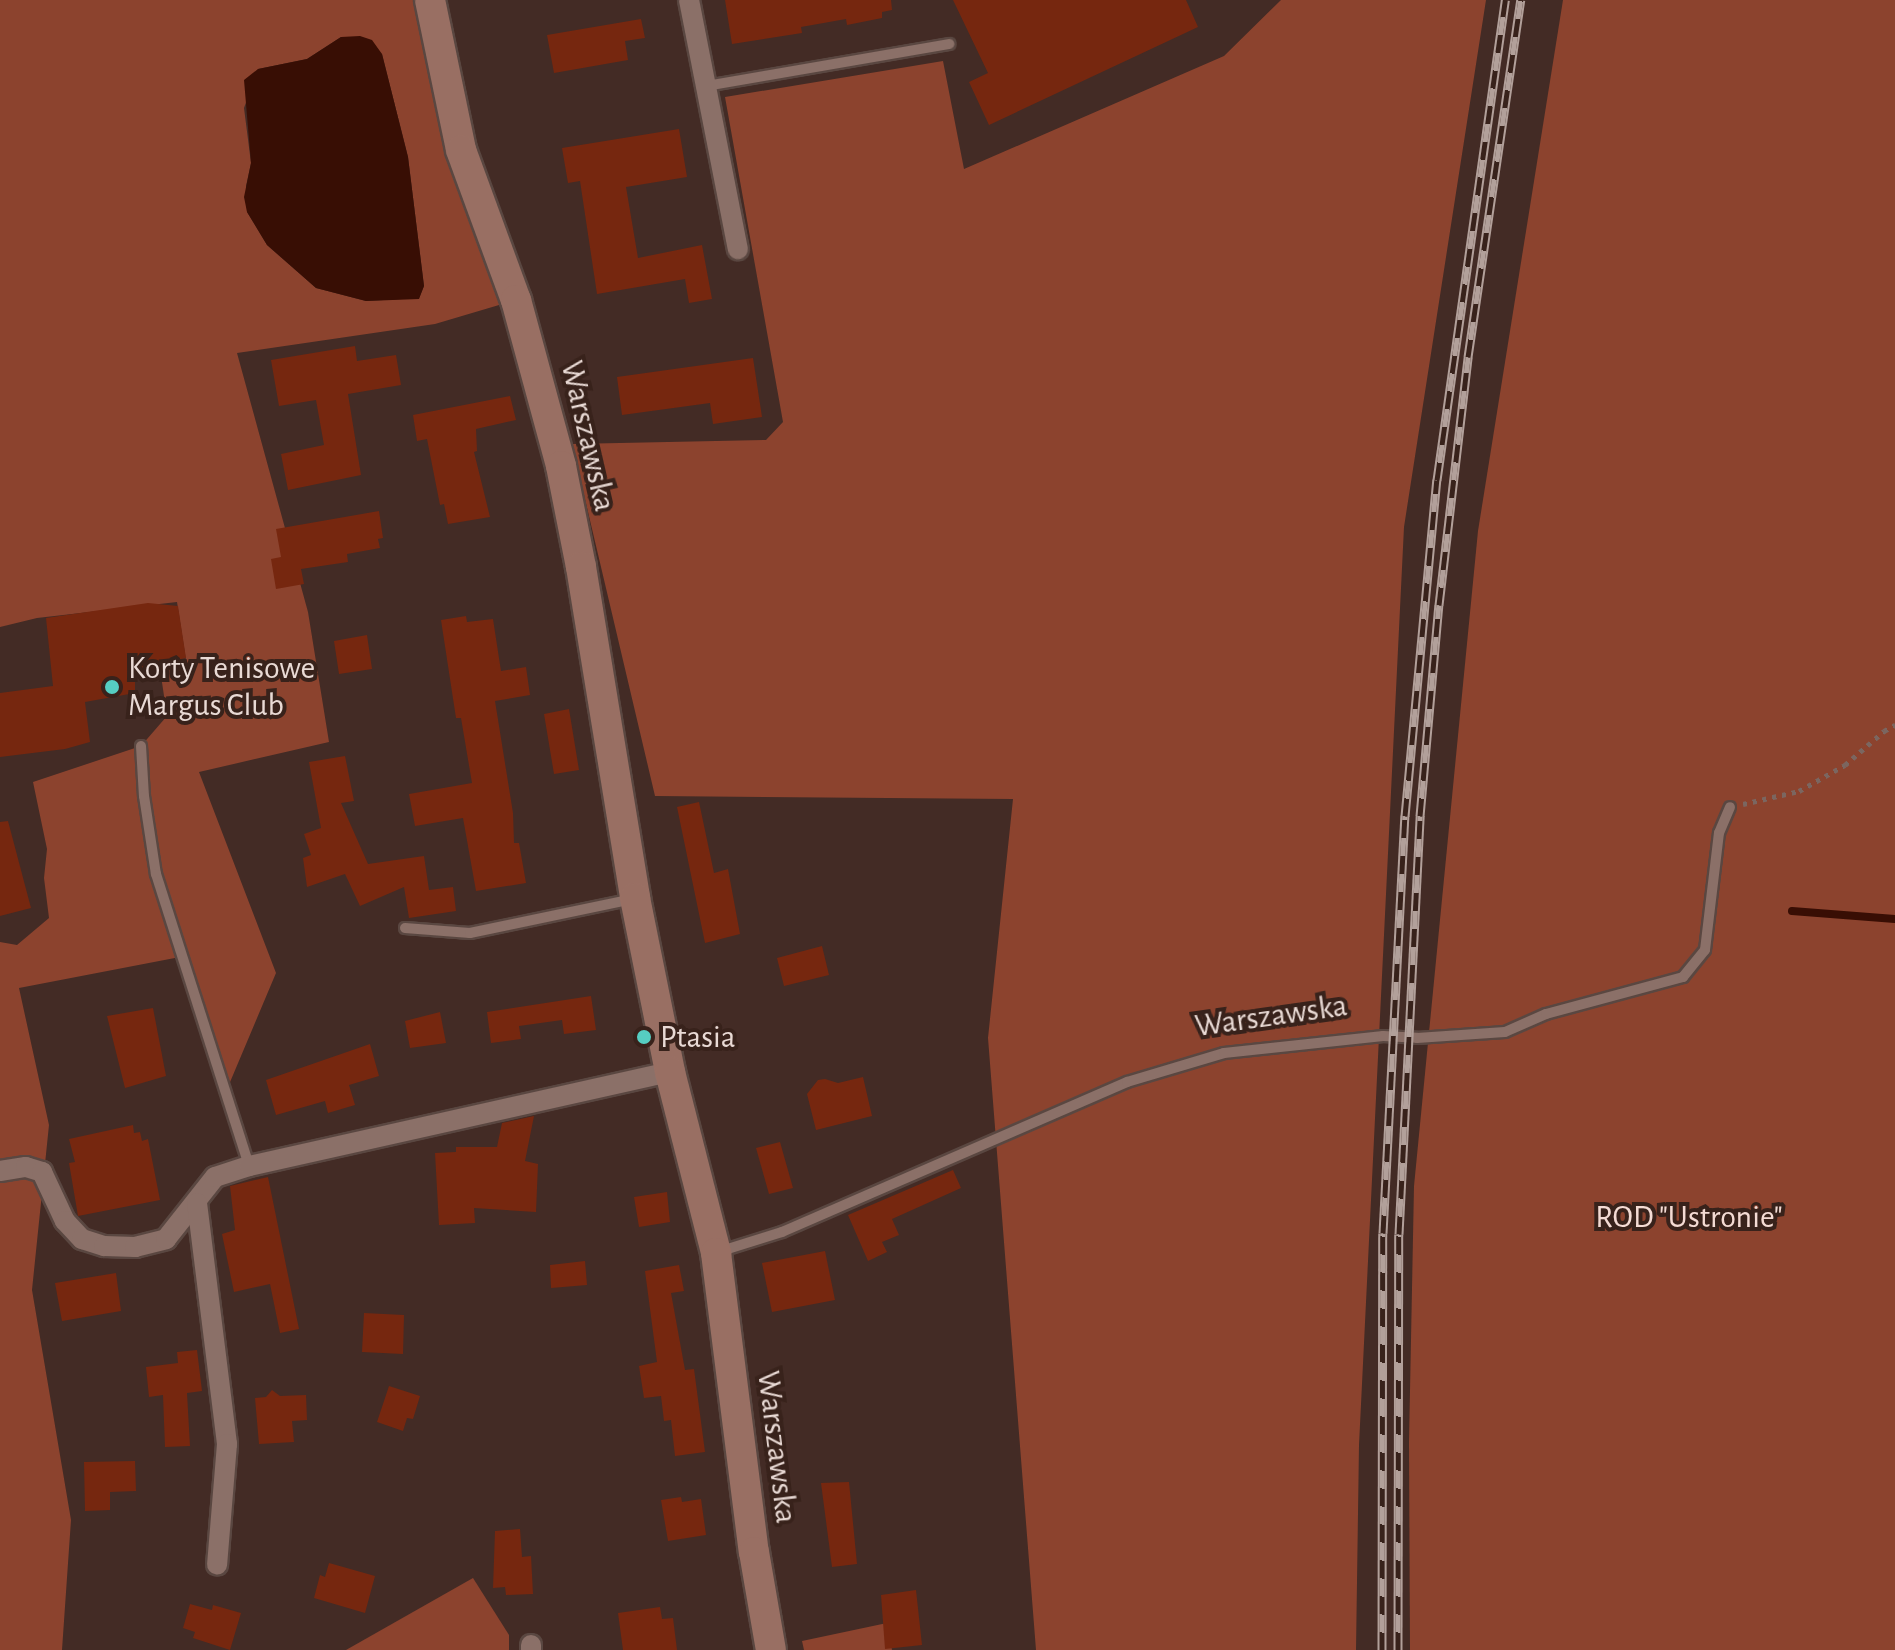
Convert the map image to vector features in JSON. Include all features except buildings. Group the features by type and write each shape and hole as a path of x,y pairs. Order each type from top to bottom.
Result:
{"street":[{"name":"Warszawska","path":"430,0 461,150 516,300 561,466 581,567 635,898 670,1072 716,1253 754,1552 771,1650"},
{"path":"689,0 738,249"},
{"path":"0,1171 26,1167 42,1172 65,1221 82,1239 104,1246 135,1247 166,1239 215,1177 249,1166 670,1072"},
{"path":"197,1203 227,1444 217,1565"}],"lane":[{"path":"706,86 949,44"},
{"path":"141,746 144,796 156,874 249,1166"},
{"name":"Warszawska","path":"716,1253 782,1232 1127,1082 1224,1053 1383,1036 1417,1038 1505,1032 1546,1014 1683,977 1705,950 1719,833 1730,807"},
{"path":"405,928 470,933 635,898"}],"path":[{"path":"1730,807 1799,791 1845,765 1895,725"}],"green space":[{"path":"0,0 431,0 516,300 435,324 237,353 308,612 329,742 199,772 276,973 225,1094 180,957 19,988 49,1125 32,1290 71,1520 62,1650 0,1650 0,942 17,945 49,918 44,878 47,849 33,782 141,746 167,716 160,669 186,660 177,602 37,618 0,627","holes":["341,37 382,54 408,157 424,286 419,298 366,301 316,288 267,245 247,212 246,186 251,163 244,108 258,69 307,59"]},
{"path":"1281,0 1486,0 1404,527 1359,1445 1356,1650 1036,1650 988,1038 1013,799 655,796 572,444 766,440 783,422 725,97 943,61 964,169 1224,56"},
{"name":"ROD \"Ustronie\"","path":"1563,0 1895,0 1895,1650 1410,1650 1409,1442 1414,1186 1478,531"},
{"path":"473,1578 509,1635 509,1650 346,1650"},
{"path":"887,1623 892,1650 804,1650 802,1641"}],"shaded area":[{"path":"360,36 372,40 382,54 408,157 424,286 419,299 366,301 316,288 267,245 247,212 244,197 251,163 244,80 258,69 307,59 341,37"}],"waterway":[{"path":"1792,911 1895,919"}],"railway":[{"path":"1382,1650 1383,1233 1405,816 1437,480 1505,0"},
{"path":"1398,1650 1399,1234 1420,816 1439,605 1468,357 1521,0"}],"place":[{"name":"Korty Tenisowe Margus Club","path":"112,687"},
{"name":"Ptasia","path":"644,1037"}]}
